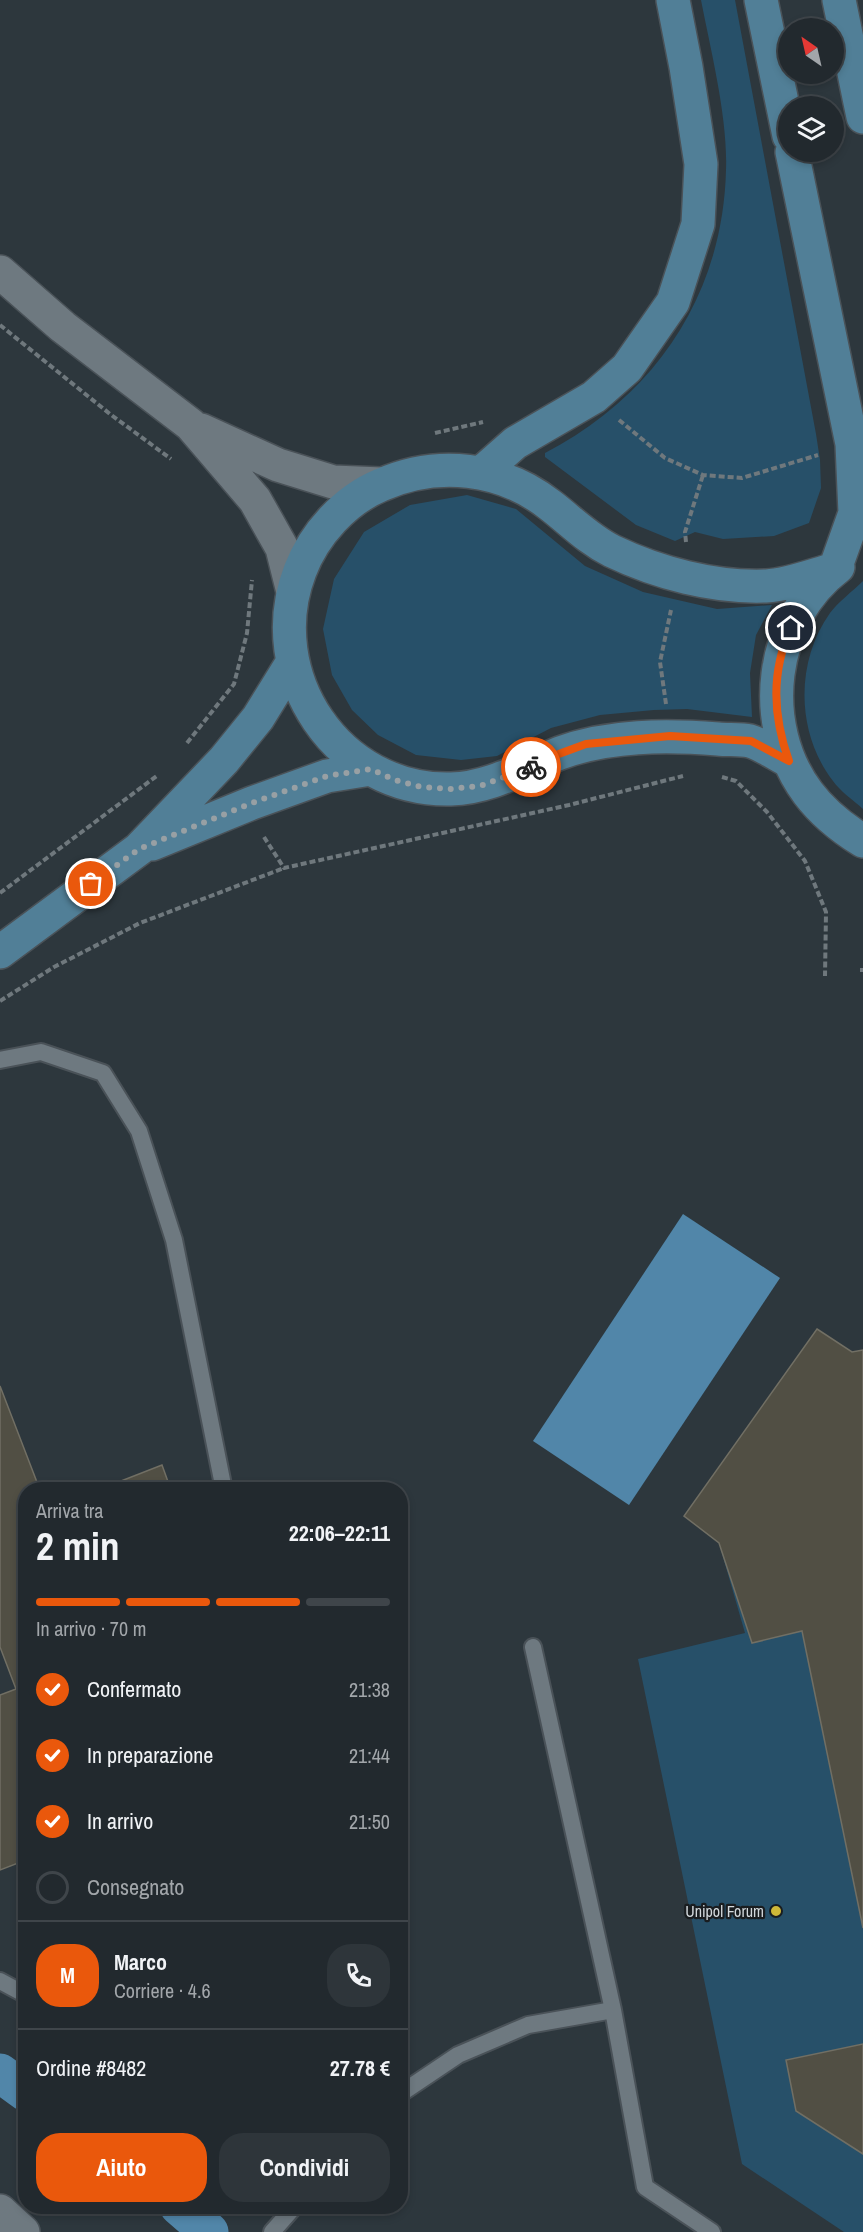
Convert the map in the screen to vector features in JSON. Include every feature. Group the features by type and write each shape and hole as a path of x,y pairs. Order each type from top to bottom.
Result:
{"main road":[{"path":"482,473 515,443 594,397 627,368 673,302 698,224 700,164 686,67 673,0"},
{"path":"761,0 781,96"},
{"path":"841,12 851,46 863,68"},
{"path":"841,12 863,117"},
{"path":"794,162 852,444 855,513 835,569"},
{"path":"789,761 751,741 670,736 586,744 480,786 450,789 421,787 395,780 371,769 348,754 317,721 301,692 292,663 288,634 293,592 300,570 312,547 327,525 346,507 382,484 431,471 462,470 500,477 527,489 585,535 611,550 651,567 706,582 768,586 835,569"},
{"path":"863,551 835,569 814,590 798,614 784,642 777,676 776,710 781,737 789,761 800,782 820,808 847,831 863,841"},
{"path":"0,952 139,849 224,760 258,718 292,663"},
{"path":"139,849 252,803 327,776 371,769"}],"street":[{"path":"0,272 63,327 191,425 255,500 282,548 293,592"},
{"path":"191,425 278,465 333,482 382,484"},
{"path":"0,2211 22,2232"}],"lane":[{"path":"0,1060 41,1052 103,1073 139,1131 174,1240 222,1482"},
{"path":"533,1647 613,2010 645,2187 712,2232"},
{"path":"0,1981 18,1991"},
{"path":"408,2089 458,2055 528,2025 613,2010"},
{"path":"272,2232 288,2214"}],"path":[{"path":"0,325 110,414 173,461"},
{"path":"182,750 234,684 247,633 252,574"},
{"path":"0,893 162,771"},
{"path":"0,1001 54,967 140,923 284,868"}],"shaded area":[{"path":"701,0 735,0 816,434 821,488 809,523 774,536 723,539 695,532 675,541 636,525 545,457 545,453 584,430 619,402 650,371 676,337 696,299 712,259 722,216 726,150 718,85"},
{"path":"467,495 516,509 585,566 643,592 717,609 772,605 756,635 750,673 752,717 687,709 600,715 551,728 497,756 461,760 416,755 378,735 352,710 332,675 323,629 334,579 364,532 410,505"},
{"path":"863,581 863,809 836,785 821,762 812,741 804,697 810,653 819,632 833,609"},
{"path":"683,1214 780,1278 629,1505 533,1441"},
{"name":"Unipol Forum","path":"863,1350 863,2232 844,2232 742,2164 638,1659 745,1633 719,1543 852,1352"}],"building":[{"path":"817,1329 852,1352 863,1350 863,1928 802,1631 752,1643 719,1543 684,1516"},
{"path":"0,1386 37,1482 18,1482 18,1863 0,1870 0,1695 16,1689 0,1647"},
{"path":"162,1465 168,1482 118,1482"},
{"path":"863,2044 863,2154 796,2111 786,2060"}],"waterway":[{"path":"0,2073 18,2086"},
{"path":"188,2214 209,2232"}],"way so far":[{"path":"91,884 139,849 252,803 327,776 371,769 395,780 421,787 450,789 480,786 531,767"}],"place":[{"name":"Unipol Forum","path":"776,1911"}],"route":[{"path":"531,767 586,744 670,736 751,741 789,761 781,737 776,710 777,676 784,642 791,628"}]}
